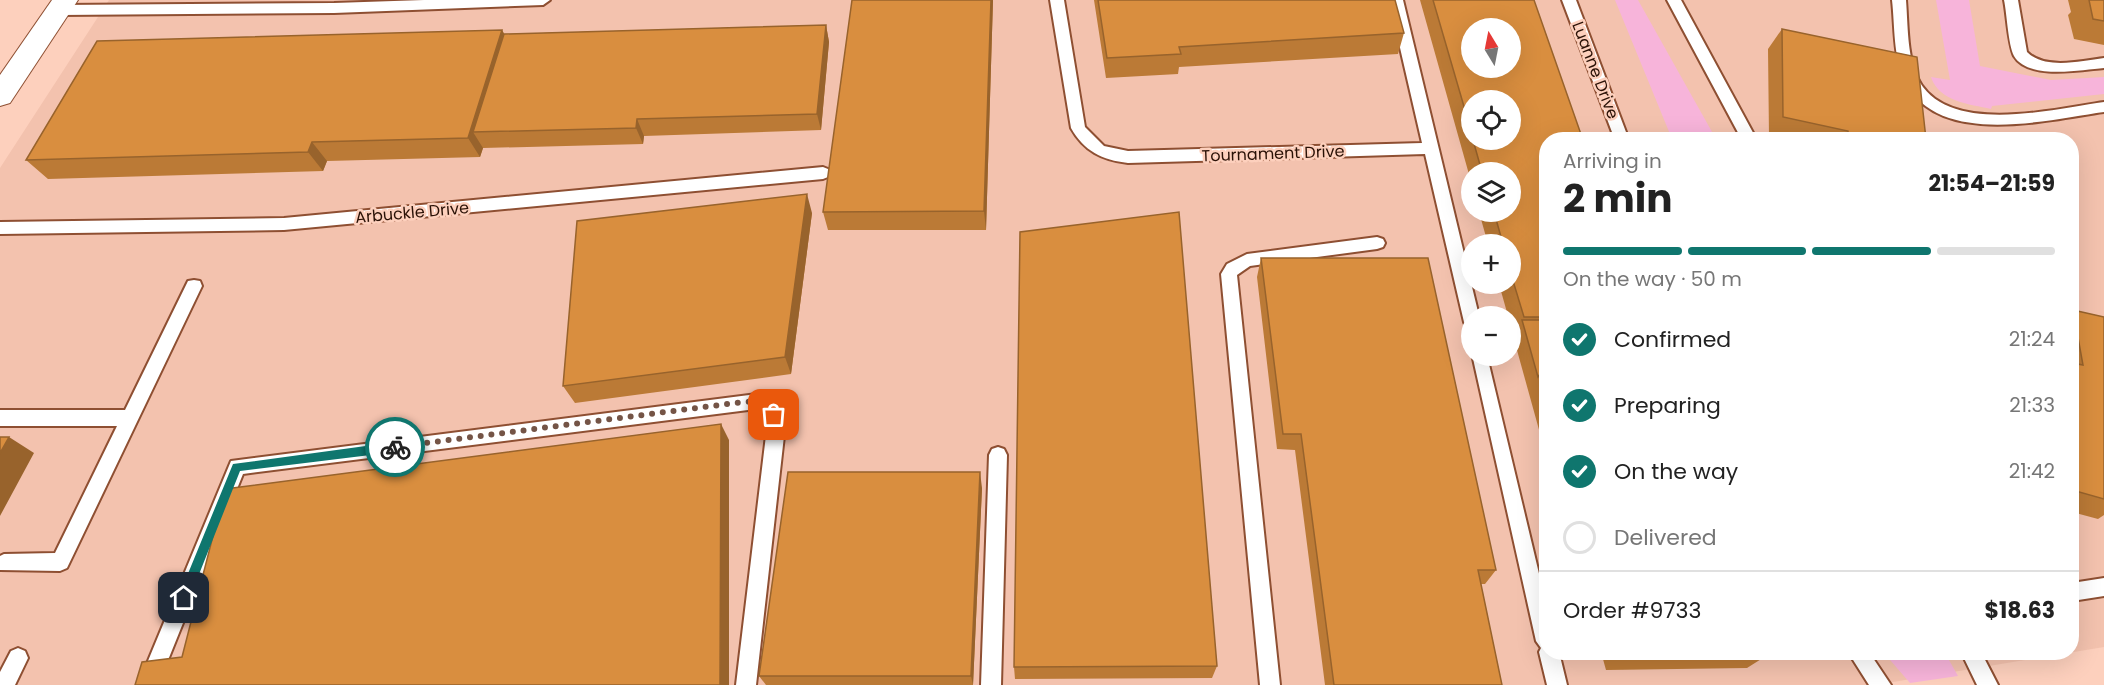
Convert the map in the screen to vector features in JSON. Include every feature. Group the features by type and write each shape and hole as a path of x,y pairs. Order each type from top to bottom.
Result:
{"street":[{"path":"0,96 62,5"}],"lane":[{"path":"62,5 334,8 543,0"},
{"name":"Tournament Drive","path":"1057,0 1078,128 1085,140 1096,149 1111,155 1128,157 1431,148"},
{"path":"1396,0 1468,306"},
{"name":"Luanne Drive","path":"1569,0 1619,132"},
{"path":"1674,0 1746,132"},
{"path":"1899,0 1906,63 1912,80 1924,97 1940,109 1966,118 1991,120 2104,107"},
{"path":"2010,0 2020,54 2025,61 2049,67 2104,63"},
{"name":"Arbuckle Drive","path":"0,228 284,224 823,173"},
{"path":"1270,685 1229,274 1233,267 1247,260 1377,243"},
{"path":"4,563 60,562 194,286"},
{"path":"1481,366 1539,611"},
{"path":"148,685 237,467 757,401 768,406 774,415 776,426 746,685"},
{"path":"0,418 130,418"},
{"path":"991,685 998,455"},
{"path":"2079,591 2104,587"},
{"path":"4,685 18,658"},
{"path":"1551,660 1557,685"},
{"path":"1863,660 1881,685"},
{"path":"1974,660 1988,685"}],"shaded area":[{"path":"109,0 2104,0 2104,647 2079,651 2079,132 1539,132 1539,660 2026,660 1875,685 0,685 0,168"},
{"path":"1615,0 1638,0 1712,132 1669,132"},
{"path":"1936,0 1969,0 1980,66 2051,80 2104,77 2104,94 1992,106 1991,109 1948,97 1935,85 1931,77 1950,80"},
{"path":"1890,660 1949,660 1958,676 1910,683"}],"building":[{"path":"852,0 991,0 984,211 823,212"},
{"path":"1098,0 1395,0 1404,33 1179,47 1181,54 1107,58"},
{"path":"1433,0 1534,0 1580,132 1539,132 1539,317 1524,317 1517,294 1521,294 1521,234 1500,234 1497,222 1521,222 1521,162 1479,162 1476,150 1521,150 1521,90 1461,90 1461,96"},
{"path":"2089,0 2104,0 2104,21 2093,19"},
{"path":"826,25 817,114 637,119 636,128 473,132 504,34"},
{"path":"1782,29 1917,57 1925,132 1848,132 1783,117"},
{"path":"502,30 468,138 312,142 308,152 26,160 97,41"},
{"path":"807,194 785,357 563,386 577,221"},
{"path":"1179,212 1217,666 1014,667 1020,232"},
{"path":"1261,258 1428,258 1496,570 1478,570 1502,685 1334,685 1301,434 1283,434"},
{"path":"2079,311 2104,317 2104,499 2079,492 2079,364 2083,365 2079,343"},
{"path":"1522,320 1539,320 1538,377"},
{"path":"721,424 720,685 135,685 142,662 182,657 225,489"},
{"path":"0,437 9,437 0,453"},
{"path":"788,472 980,472 971,676 759,676"}],"way so far":[{"path":"395,447 743,402 757,401 768,406 774,415"}],"route":[{"path":"184,598 237,467 395,447"}]}
